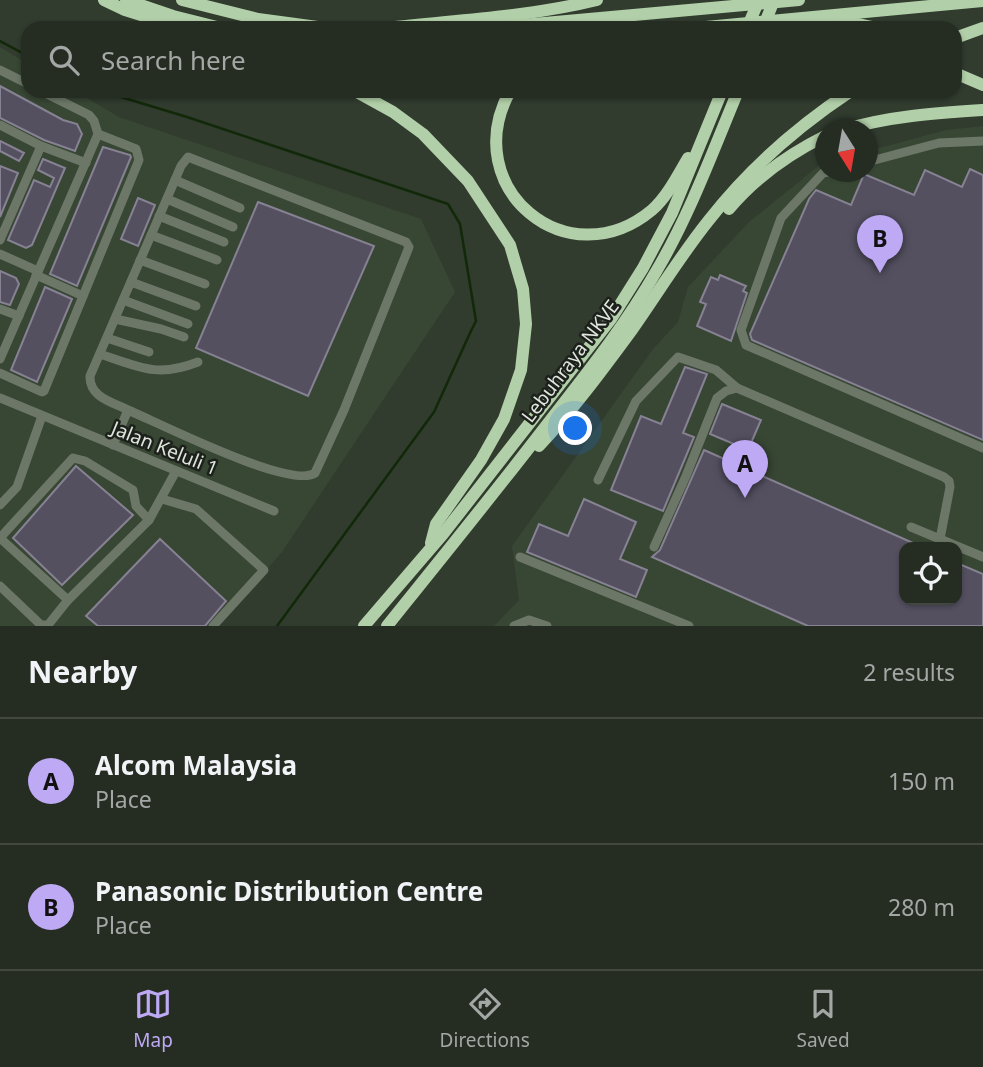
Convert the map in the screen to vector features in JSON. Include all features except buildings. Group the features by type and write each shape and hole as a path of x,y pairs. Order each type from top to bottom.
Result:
{"highway":[{"path":"104,0 160,21"},
{"path":"126,0 193,21"},
{"path":"182,0 273,21"},
{"path":"453,21 573,6 597,0"},
{"path":"750,21 759,0"},
{"path":"767,21 775,0"},
{"path":"570,21 799,0"},
{"path":"782,21 983,1"},
{"path":"820,18 837,21"},
{"path":"962,36 983,28"},
{"path":"962,76 983,85"},
{"path":"366,98 413,127 449,160 476,192 510,245 523,289 526,324 521,370 504,419 481,460 436,524 430,547"},
{"path":"507,98 499,117 497,131 498,160 508,189 522,207 543,222 566,232 587,234 626,226 653,209 688,158 717,104"},
{"path":"364,626 611,319 668,222 719,98"},
{"name":"Lebuhraya NKVE","path":"387,626 602,354 652,280 684,219 735,98"},
{"path":"486,504 562,422 695,237 745,178 803,126 841,98"},
{"path":"878,121 983,110"},
{"path":"650,302 732,204 766,173 815,141"}],"street":[{"path":"0,70 21,80"},
{"path":"0,359 98,134 89,115 55,98"},
{"path":"0,125 41,146 86,163"},
{"path":"0,373 44,391 139,160 136,149 98,134"},
{"path":"878,159 939,143 983,141"},
{"path":"0,240 41,146"},
{"path":"188,157 406,243 409,251 344,410 311,476 298,477 262,469 128,410 92,389 90,376 167,199 188,157"},
{"path":"175,180 240,208"},
{"path":"815,182 781,218 741,330 746,345 983,448"},
{"path":"167,199 233,227"},
{"path":"159,216 224,243"},
{"path":"151,235 217,260"},
{"path":"0,254 83,296"},
{"path":"140,260 205,284"},
{"path":"131,282 196,306"},
{"path":"123,299 188,324"},
{"path":"0,309 19,316"},
{"path":"115,319 184,337"},
{"path":"107,338 149,352"},
{"path":"100,354 153,371 182,368 198,362"},
{"path":"598,480 636,401 678,357 716,370 737,388 944,477 949,481 950,487 940,539"},
{"path":"654,547 717,398 726,391 737,388"},
{"name":"Jalan Keluli 1","path":"0,398 274,511"},
{"path":"113,445 128,410"},
{"path":"0,505 16,487 43,416"},
{"path":"68,600 0,538 73,458 85,461 133,490 136,506 149,520"},
{"path":"0,586 41,625 48,625 68,600 149,520 176,471"},
{"path":"162,499 195,509 264,570 213,626"},
{"path":"911,527 983,557"},
{"path":"520,556 690,626"},
{"path":"518,624 529,620 547,626"}],"shaded area":[{"path":"0,47 21,60 21,98 87,98 119,117 421,219 455,292 282,552 218,626 0,626"},
{"path":"983,126 983,626 494,626 519,600 512,546 653,349 678,322 688,287 749,222 815,169 815,182 878,182 878,148 946,130"}],"waterway":[{"path":"0,41 21,52"},
{"path":"124,98 448,204 460,224 476,321 434,412 277,626"}],"place":[{"name":"Panasonic Distribution Centre","path":"880,273"},
{"name":"Alcom Malaysia","path":"745,498"}]}
